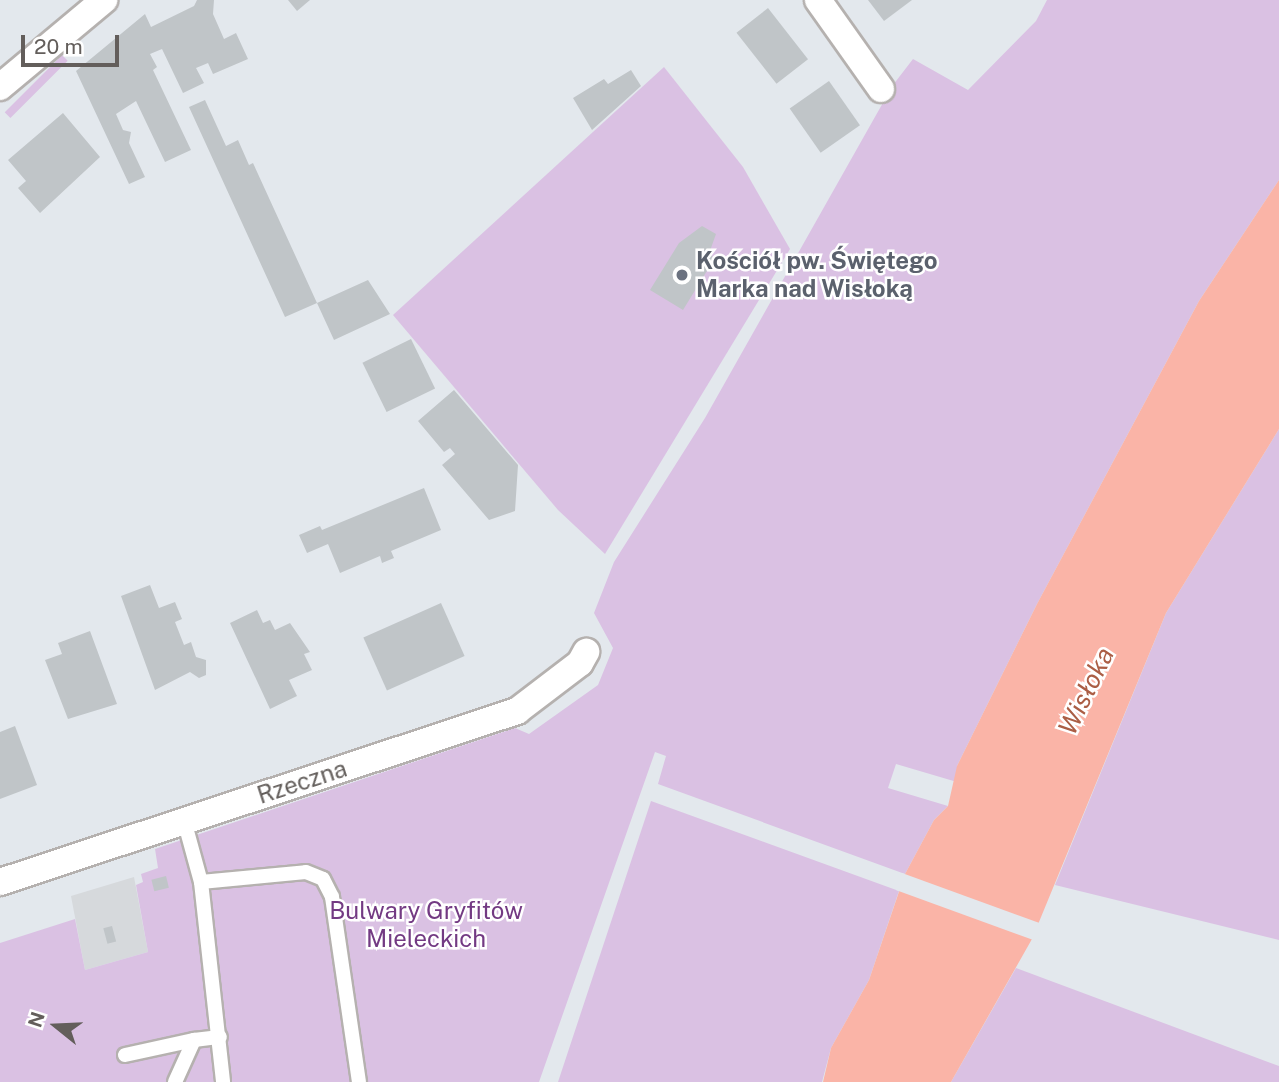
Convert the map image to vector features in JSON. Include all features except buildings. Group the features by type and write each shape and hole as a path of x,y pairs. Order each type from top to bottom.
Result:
{"street":[{"path":"0,88 104,0"},
{"path":"818,0 881,89"},
{"name":"Rzeczna","path":"0,882 517,711 580,663 586,652"}],"lane":[{"path":"184,820 201,882 223,1082"},
{"path":"201,882 306,872 323,879 332,897 359,1082"},
{"path":"125,1055 220,1037"},
{"path":"175,1082 194,1040"}],"shaded area":[{"path":"134,877 148,952 85,970 71,896"}],"green space":[{"name":"Bulwary Gryfitów Mieleckich","path":"1047,0 1279,0 1279,180 1199,301 1037,604 957,766 957,782 896,764 888,788 948,806 934,820 905,874 658,784 666,756 655,752 539,1082 0,1082 0,943 75,919 85,970 148,952 136,885 143,882 141,874 158,868 155,849 515,728 529,734 598,685 613,648 594,613 614,562 705,418 893,85 913,59 968,90 1036,21"},
{"path":"62,55 68,61 10,118 5,112"},
{"path":"664,67 743,167 790,249 605,554 558,510 393,315"},
{"path":"1279,429 1279,940 1055,885 1166,613"},
{"path":"651,801 899,891 869,980 831,1048 822,1082 558,1082"},
{"path":"1016,968 1279,1066 1279,1082 951,1082"}],"water":[{"name":"Wisłoka","path":"1279,180 1279,429 1166,613 1032,939 951,1082 823,1082 831,1048 869,980 905,874 934,820 948,806 957,766 1037,604 1199,301"}],"pier":[{"path":"902,873 1043,924 1037,941 896,890"}],"place":[{"name":"Kościół pw. Świętego Marka nad Wisłoką","path":"682,275"}]}
